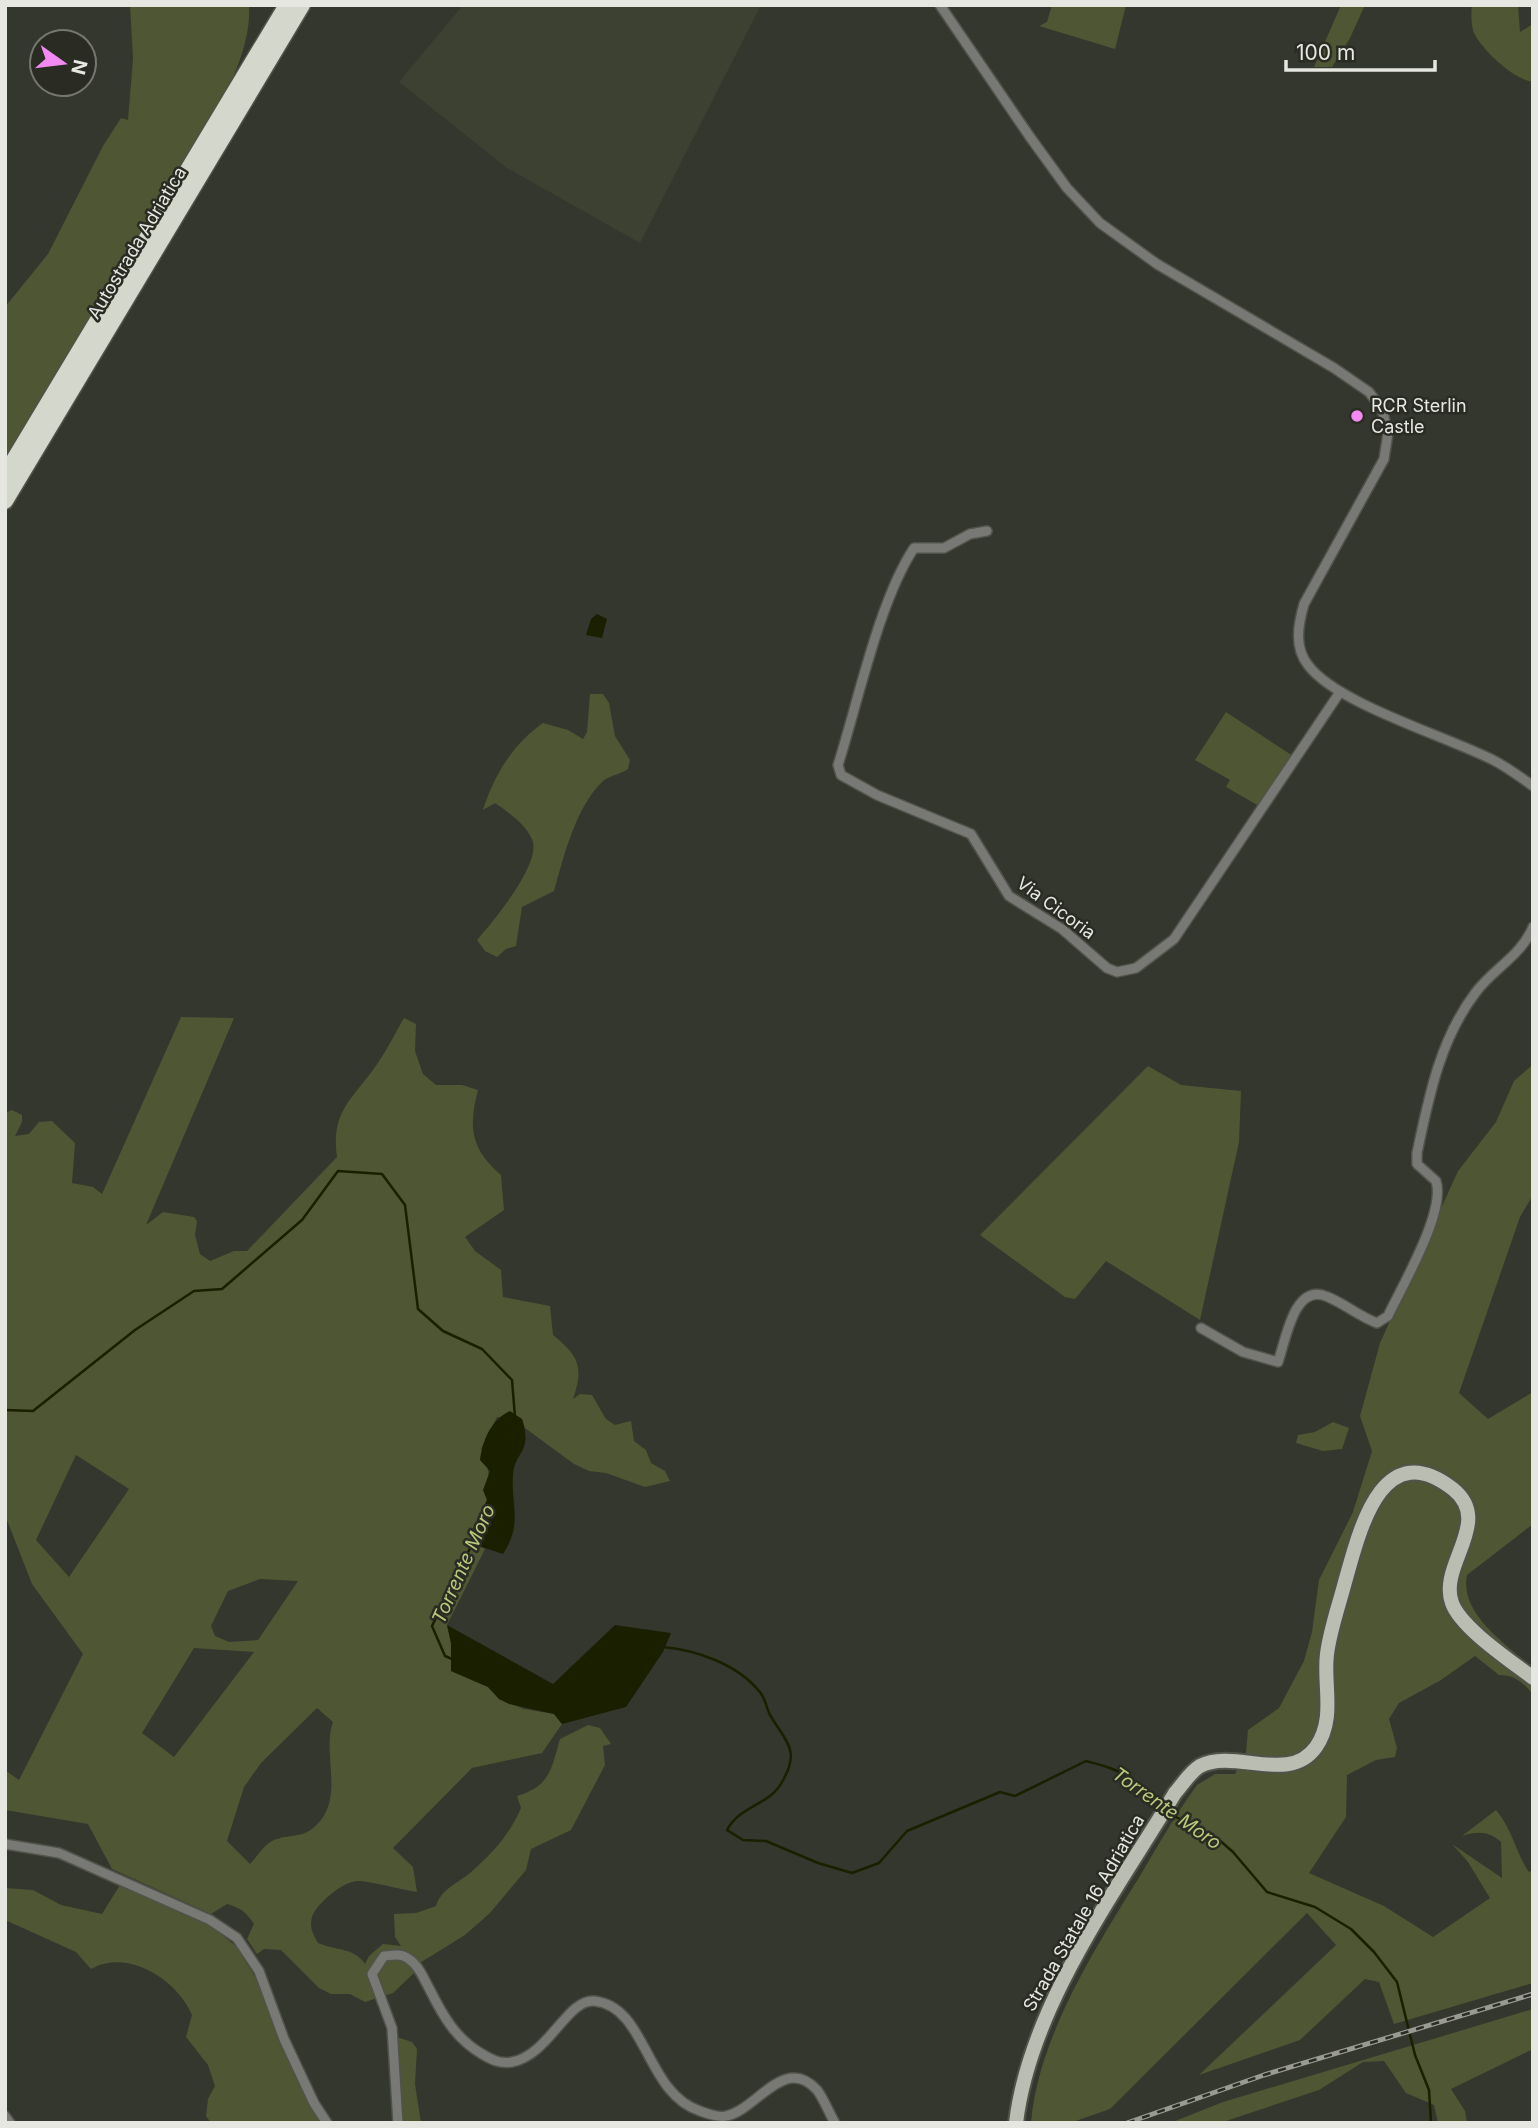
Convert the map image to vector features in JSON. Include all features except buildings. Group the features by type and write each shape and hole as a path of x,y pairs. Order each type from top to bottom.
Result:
{"highway":[{"name":"Autostrada Adriatica","path":"5,500 203,158 287,5"},
{"name":"Autostrada Adriatica","path":"5,475 302,5"}],"main road":[{"name":"Strada Statale 16 Adriatica","path":"1016,2123 1026,2067 1059,1989 1175,1793 1191,1773 1202,1765 1216,1762 1289,1764 1303,1758 1318,1743 1327,1719 1326,1654 1360,1530 1382,1486 1408,1474 1427,1476 1441,1481 1463,1500 1469,1523 1450,1581 1451,1601 1474,1631 1533,1678"}],"street":[{"path":"940,5 1067,188 1100,223 1157,264 1334,368 1369,392 1382,409 1388,433 1384,459 1304,604 1299,621 1300,651 1308,665 1340,692 1492,760 1533,786"},
{"name":"Via Cicoria","path":"987,531 970,534 944,548 914,548 906,561 883,619 838,765 841,775 877,795 971,834 1009,896 1062,929 1107,968 1118,972 1136,968 1174,939 1340,692"},
{"path":"1201,1328 1243,1352 1278,1362 1295,1311 1307,1296 1320,1294 1329,1297 1377,1323 1388,1317 1427,1232 1437,1200 1436,1181 1417,1164 1417,1153 1440,1055 1475,993 1519,950 1533,927"},
{"path":"5,1844 59,1853 210,1920 237,1938 259,1971 284,2039 314,2103 327,2123"},
{"path":"398,2123 393,2028 372,1974 384,1956 399,1954 409,1959 421,1972 453,2029 475,2050 496,2062 512,2062 533,2054 560,2027 573,2007 591,2000 612,2005 630,2022 662,2083 697,2110 723,2117 739,2112 770,2086 785,2079 801,2079 817,2091 835,2123"},
{"path":"5,2116 10,2123"}],"shaded area":[{"path":"130,5 249,5 245,43 222,103 5,465 5,307 48,254 103,146 121,118 128,120 133,59"},
{"path":"463,5 761,5 640,243 507,168 399,82"},
{"path":"1052,5 1126,5 1115,49 1039,26 1047,22"},
{"path":"1341,5 1365,5 1350,38 1332,67 1314,67"},
{"path":"1472,5 1518,5 1520,32 1533,24 1533,82 1508,70 1484,48 1473,30"},
{"path":"597,614 607,619 602,638 586,635 591,619"},
{"path":"590,694 603,694 609,703 615,736 630,760 628,769 606,779 593,792 572,833 554,891 522,907 516,946 506,949 497,957 485,951 477,940 522,879 533,852 533,842 522,825 495,803 483,810 506,761 532,731 543,723 568,730 583,739 587,732"},
{"path":"1226,712 1293,756 1259,806 1226,787 1230,780 1195,760"},
{"path":"181,1017 234,1018 146,1225 163,1212 194,1217 197,1221 195,1235 200,1254 210,1261 234,1251 247,1251 337,1157 339,1119 349,1100 377,1064 404,1018 416,1024 415,1051 423,1074 436,1085 462,1085 478,1090 473,1116 475,1137 483,1156 501,1175 504,1210 465,1237 475,1251 501,1270 503,1297 550,1306 553,1335 569,1349 577,1363 578,1378 573,1399 580,1394 592,1395 606,1419 615,1425 631,1421 634,1441 646,1450 651,1463 665,1471 670,1481 645,1487 606,1473 589,1471 574,1464 525,1428 522,1419 497,1417 481,1449 488,1468 489,1489 475,1538 476,1545 485,1549 447,1625 451,1643 451,1671 488,1687 499,1699 524,1709 554,1714 562,1724 542,1753 472,1768 393,1848 413,1867 417,1892 363,1881 345,1885 324,1900 312,1917 311,1927 318,1943 350,1952 365,1964 369,1956 383,1944 401,1946 395,1937 394,1914 416,1913 436,1906 446,1891 493,1851 506,1835 521,1808 517,1796 536,1787 548,1775 560,1739 588,1725 600,1728 611,1744 603,1746 605,1765 571,1830 531,1849 526,1870 490,1913 465,1935 418,1964 413,1974 393,1993 365,2002 350,1994 331,1994 319,1988 281,1950 264,1949 257,1954 247,1939 254,1924 240,1909 227,1904 211,1914 112,1869 88,1824 5,1810 5,1770 19,1780 83,1654 32,1584 5,1515 5,1113 12,1110 22,1115 22,1122 15,1136 29,1134 39,1122 52,1121 75,1143 72,1183 93,1187 102,1194","holes":["76,1455 129,1489 69,1577 36,1540","260,1579 298,1581 258,1640 229,1642 215,1636 211,1626 228,1591","194,1648 254,1652 174,1757 142,1733","317,1708 333,1722 330,1735 331,1791 329,1805 323,1817 308,1831 269,1843 250,1864 227,1841 244,1787 261,1763"]},
{"path":"1148,1066 1181,1085 1241,1091 1239,1142 1200,1320 1106,1261 1075,1299 1065,1297 980,1235"},
{"path":"1531,1066 1533,1195 1520,1217 1459,1393 1488,1419 1533,1392 1533,1524 1467,1575 1466,1589 1470,1603 1487,1627 1533,1669 1533,1694 1518,1680 1499,1675 1475,1656 1441,1680 1399,1703 1389,1719 1397,1748 1395,1757 1376,1760 1347,1775 1346,1817 1309,1873 1384,1906 1433,1937 1490,1898 1468,1862 1452,1844 1502,1878 1501,1842 1483,1833 1462,1836 1496,1810 1524,1864 1529,1872 1533,1870 1533,1983 1394,2024 1379,1982 1365,1979 1300,2040 1199,2075 1336,1945 1307,1913 1110,2109 1070,2123 1031,2123 1036,2091 1057,2026 1105,1932 1197,1785 1215,1774 1235,1774 1246,1752 1248,1730 1279,1708 1304,1661 1312,1632 1319,1580 1353,1512 1372,1451 1360,1416 1380,1343 1458,1171 1496,1122 1514,1081"},
{"path":"510,1411 522,1419 526,1439 514,1467 513,1533 503,1554 476,1545 473,1529 487,1500 483,1490 490,1471 480,1460 483,1445 493,1425"},
{"path":"1333,1422 1349,1428 1342,1449 1323,1451 1296,1443 1298,1435 1315,1432"},
{"path":"447,1625 553,1684 615,1625 671,1633 663,1652 626,1707 562,1724 554,1714 509,1704 499,1699 488,1687 451,1671 451,1643"},
{"path":"120,1885 212,1927 237,1947 255,1977 293,2070 321,2123 211,2123 206,2116 208,2099 215,2086 208,2065 186,2037 192,2015 175,1990 163,1979 135,1965 105,1963 91,1969 76,1952 5,1920 5,1888 33,1890 61,1905 102,1914"},
{"path":"1533,2009 1533,2049 1451,2089 1465,2111 1467,2123 1438,2123 1434,2105 1406,2093 1384,2061 1363,2062 1319,2090 1220,2123 1170,2123 1223,2102"},
{"path":"397,2037 412,2042 417,2049 415,2084 421,2123 401,2123"}],"waterway":[{"name":"Torrente Moro","path":"5,1410 33,1411 135,1330 194,1291 222,1289 302,1220 338,1171 382,1174 405,1205 418,1309 443,1331 482,1349 512,1380 515,1417"},
{"name":"Torrente Moro","path":"452,1659 445,1656 432,1626 476,1536"},
{"name":"Torrente Moro","path":"663,1647 689,1651 715,1660 750,1681 763,1696 770,1715 789,1747 791,1754 788,1771 777,1790 739,1816 727,1830 743,1840 766,1841 818,1863 852,1873 879,1863 907,1831 1000,1792 1015,1796 1086,1761 1108,1767 1123,1775 1161,1808"},
{"name":"Torrente Moro","path":"1170,1814 1217,1838 1233,1852 1267,1892 1315,1907 1351,1929 1374,1952 1397,1982 1415,2055 1429,2090 1431,2123"}],"railway":[{"path":"1127,2123 1264,2075 1533,1994"}],"place":[{"name":"RCR Sterlin Castle","path":"1357,416"}]}
